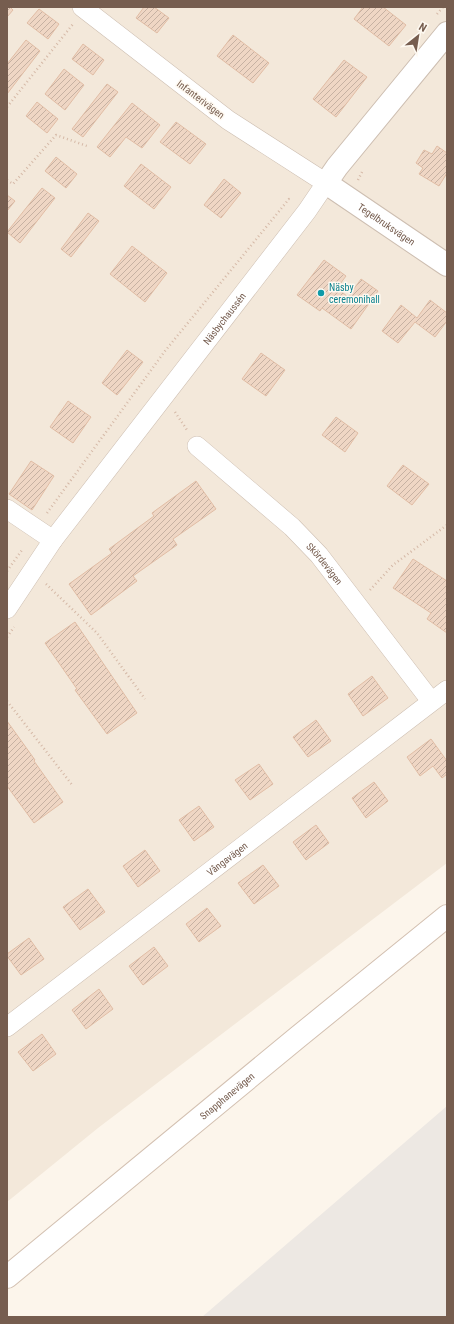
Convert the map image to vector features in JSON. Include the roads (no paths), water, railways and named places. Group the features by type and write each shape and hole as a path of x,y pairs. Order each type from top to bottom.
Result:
{"main road":[{"name":"Näsbychaussén","path":"326,183 337,167 447,33"},
{"name":"Tegelbruksvägen","path":"326,183 447,265"},
{"name":"Snapphanevägen","path":"7,1277 447,916"}],"street":[{"name":"Infanterivägen","path":"83,8 228,120 326,183"},
{"name":"Näsbychaussén","path":"7,608 53,540 307,211 326,183"},
{"name":"Skördevägen","path":"197,446 292,527 319,555 431,701"},
{"path":"7,509 53,540"},
{"name":"Vångavägen","path":"7,1026 447,690"}],"place":[{"name":"Näsby ceremonihall","path":"321,293"}]}
